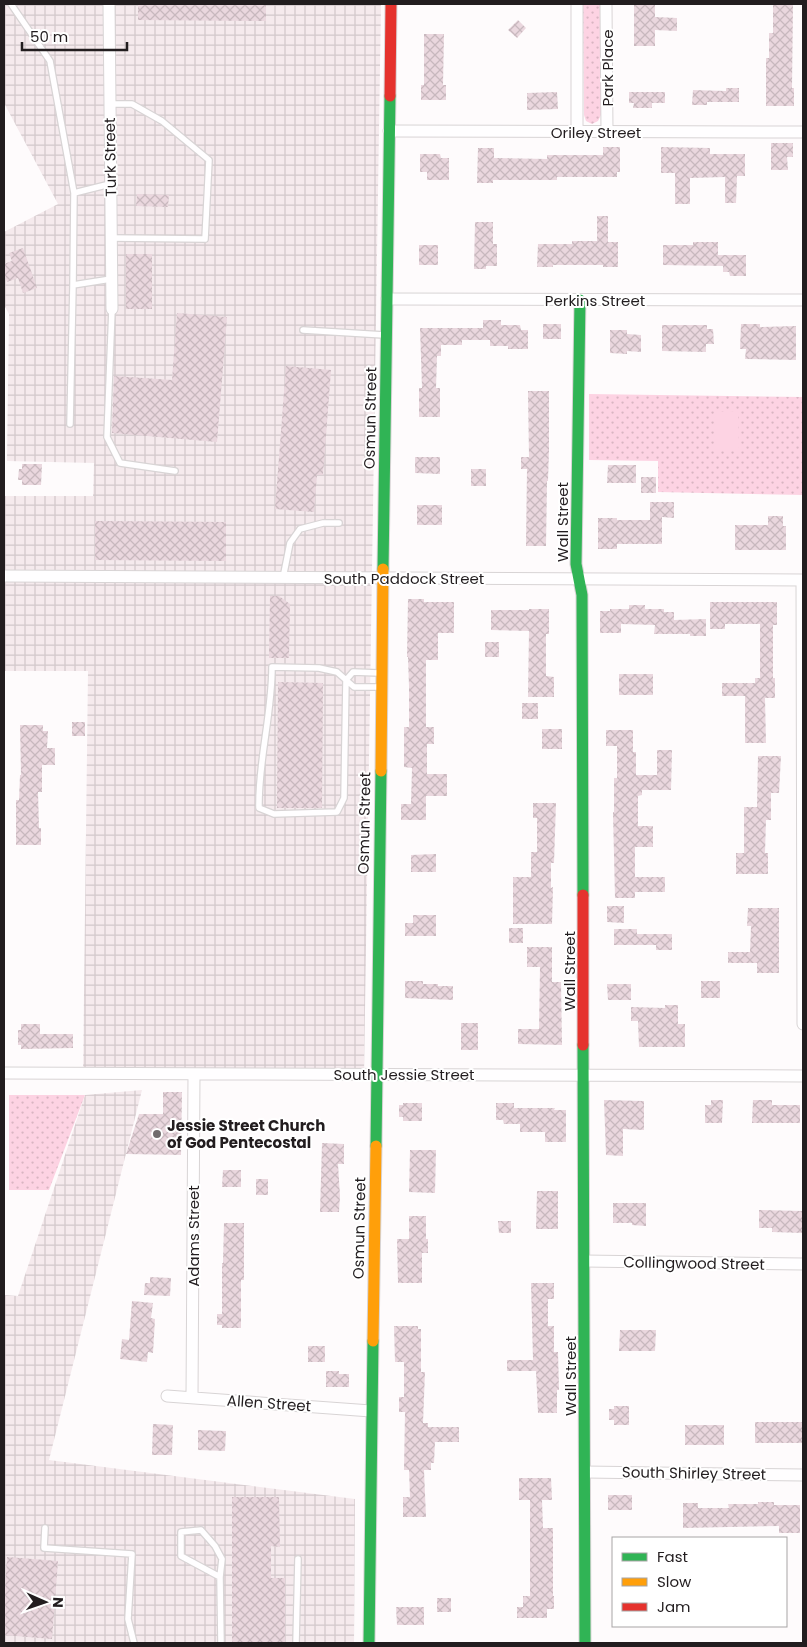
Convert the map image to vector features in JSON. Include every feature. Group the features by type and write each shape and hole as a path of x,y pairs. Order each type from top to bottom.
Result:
{"street":[{"name":"Turk Street","path":"108,4 112,310"},
{"name":"Osmun Street","path":"368,1643 391,4"},
{"name":"Park Place","path":"577,4 577,132"},
{"name":"Park Place","path":"606,4 607,132"},
{"name":"Oriley Street","path":"389,131 803,132"},
{"name":"Perkins Street","path":"387,299 803,300"},
{"name":"Wall Street","path":"580,300 576,564 582,595 585,1643"},
{"name":"South Paddock Street","path":"4,576 802,580"},
{"path":"802,580 803,1024"},
{"name":"South Jessie Street","path":"4,1073 803,1076"},
{"name":"Adams Street","path":"192,1398 194,1074"},
{"name":"Collingwood Street","path":"584,1261 803,1264"},
{"name":"Allen Street","path":"167,1396 371,1411"},
{"name":"South Shirley Street","path":"585,1472 803,1475"}],"lane":[{"path":"11,4 50,61 74,193 70,424"},
{"path":"110,104 132,104 147,112 162,121 209,160 205,239 111,238"},
{"path":"74,193 110,184"},
{"path":"73,285 111,279"},
{"path":"112,310 107,437 120,462 175,471"},
{"path":"303,330 386,335"},
{"path":"283,578 290,543 300,528 323,523 339,523"},
{"path":"381,687 354,687 346,680 337,672 319,668 272,667 272,688 259,789 259,808 274,814 337,812 344,798 346,680 353,672 382,673"},
{"path":"45,1528 44,1548 132,1554 128,1619 134,1643"},
{"path":"220,1578 181,1556 181,1532 201,1530 222,1559 220,1578 221,1643"},
{"path":"296,1643 298,1559"}],"shaded area":[{"path":"4,4 381,4 364,1074 83,1074 88,671 4,671 4,496 93,496 94,463 7,461 9,314 4,305 4,232 58,204 4,103"},
{"path":"583,4 601,4 601,115 598,121 592,124 586,121 584,115"},
{"path":"589,394 803,397 803,495 658,492 658,461 589,460"},
{"path":"738,411 739,450 715,450 714,412"},
{"path":"142,1090 49,1460 355,1499 354,1643 4,1643 4,1295 18,1296 85,1095"},
{"path":"9,1095 85,1095 49,1190 9,1190"}],"building":[{"path":"138,4 266,4 266,21 138,20"},
{"path":"634,4 655,4 655,17 677,18 677,31 655,30 655,46 634,46"},
{"path":"773,4 793,4 792,88 794,88 794,106 766,106 766,58 769,58 769,33 773,33"},
{"path":"518,20 526,28 517,38 508,30"},
{"path":"424,34 444,34 443,85 446,85 446,100 421,100 421,85 424,85"},
{"path":"726,88 739,88 739,102 707,102 707,105 692,105 693,90 726,91"},
{"path":"557,92 558,109 527,110 527,93"},
{"path":"629,92 665,92 665,103 652,103 652,108 633,108 634,103 629,103"},
{"path":"771,143 793,143 793,157 787,157 788,170 771,170"},
{"path":"603,147 620,147 620,172 617,172 617,177 557,177 557,180 493,180 493,183 477,183 478,148 494,148 494,158 547,159 547,155 603,155"},
{"path":"661,147 710,148 710,154 745,154 745,176 737,176 736,203 725,203 725,177 690,178 690,204 675,204 675,173 661,173"},
{"path":"420,154 440,154 441,158 449,158 449,180 427,180 427,172 420,172"},
{"path":"137,194 169,195 168,207 136,206"},
{"path":"597,216 608,216 608,242 618,242 618,267 603,267 603,265 553,265 553,267 537,267 538,244 572,244 572,241 597,241"},
{"path":"475,222 493,222 493,244 497,244 497,266 486,266 486,269 474,269"},
{"path":"693,242 718,242 718,255 746,255 746,276 730,276 729,272 723,272 723,266 663,265 663,245 693,245"},
{"path":"419,245 438,245 438,265 419,265"},
{"path":"23,248 37,288 23,293 18,278 7,282 4,264 12,261 9,253"},
{"path":"126,254 152,254 152,309 126,309"},
{"path":"177,313 227,317 217,442 112,433 114,376 172,380"},
{"path":"483,320 501,320 501,325 520,325 521,330 528,330 528,349 508,349 508,346 490,346 490,340 462,340 462,345 441,345 441,356 437,356 436,388 440,388 440,417 419,417 419,388 422,388 420,328 483,328"},
{"path":"543,324 561,324 561,339 543,339"},
{"path":"741,324 760,324 760,327 796,326 796,360 745,359 746,349 740,349"},
{"path":"662,325 707,325 707,329 713,329 714,344 706,344 706,352 662,351"},
{"path":"610,330 627,330 627,334 641,335 641,352 627,351 627,354 610,353"},
{"path":"286,366 331,370 323,475 317,475 314,512 275,509"},
{"path":"528,391 549,391 546,546 526,546 527,469 521,469 521,457 529,457"},
{"path":"415,457 440,457 440,474 415,473"},
{"path":"22,464 42,464 41,485 22,485 22,480 18,480 19,469 22,469"},
{"path":"608,465 636,465 636,483 607,483"},
{"path":"471,469 486,469 486,486 471,486"},
{"path":"641,477 656,477 656,493 641,493"},
{"path":"650,502 674,502 674,518 662,517 662,544 617,544 617,549 598,549 598,518 650,520"},
{"path":"417,505 442,505 442,525 417,525"},
{"path":"768,516 783,516 783,526 786,526 786,550 735,550 735,525 768,525"},
{"path":"95,521 226,522 226,561 95,560"},
{"path":"270,596 279,596 290,604 289,658 269,658"},
{"path":"408,599 424,599 424,602 454,602 454,633 438,633 438,660 426,660 426,727 434,727 434,744 427,744 427,774 447,774 447,796 426,796 426,820 401,820 401,804 411,804 412,768 404,767 404,727 409,727"},
{"path":"710,602 777,602 777,625 773,625 775,698 765,698 766,743 745,743 745,696 722,696 722,683 755,683 755,678 760,678 760,624 725,624 725,629 710,629"},
{"path":"629,605 645,605 645,609 664,609 664,612 674,612 674,620 706,619 706,636 654,634 655,625 621,624 621,633 600,633 600,611 629,609"},
{"path":"549,609 549,634 546,634 546,676 554,677 554,697 528,697 529,631 491,630 491,610"},
{"path":"485,642 499,642 499,657 485,657"},
{"path":"619,674 653,674 653,695 619,695"},
{"path":"278,682 323,683 322,808 277,808"},
{"path":"522,703 538,703 538,719 522,719"},
{"path":"72,722 85,722 85,736 72,736"},
{"path":"20,725 43,725 43,731 48,731 47,748 55,748 55,765 42,765 42,792 38,792 41,845 16,845 16,800 19,800 21,775"},
{"path":"542,729 562,729 562,749 542,749"},
{"path":"606,730 633,730 633,752 636,752 636,775 657,775 657,750 672,750 671,790 642,790 642,795 638,796 638,826 653,826 653,847 635,847 635,877 665,877 665,892 635,892 635,898 615,898 613,812 614,778 617,778 617,746 606,746"},
{"path":"758,756 781,756 779,793 771,793 771,820 766,820 765,853 768,853 768,874 736,874 736,853 744,853 744,807 757,807"},
{"path":"533,803 556,803 554,863 551,863 551,888 553,887 552,924 513,924 513,877 531,877 531,852 537,852 537,818 533,818"},
{"path":"436,854 436,872 411,872 411,855"},
{"path":"607,906 624,906 624,923 607,922"},
{"path":"748,908 779,908 779,973 757,973 757,963 728,963 728,952 750,952 751,926 747,926"},
{"path":"413,915 436,915 436,936 405,936 405,923 413,923"},
{"path":"509,928 523,928 523,943 509,943"},
{"path":"614,929 637,929 637,934 672,934 672,950 656,950 656,945 614,945"},
{"path":"527,947 552,947 552,982 561,982 562,1045 518,1044 518,1029 539,1029 540,967 527,967"},
{"path":"405,981 423,981 423,984 453,986 453,1000 405,998"},
{"path":"701,981 720,981 720,998 701,998"},
{"path":"607,984 631,984 631,1000 608,1000"},
{"path":"665,1005 678,1005 678,1024 685,1024 685,1047 639,1047 638,1021 631,1021 631,1007 665,1008"},
{"path":"461,1023 478,1023 478,1050 461,1050"},
{"path":"21,1024 40,1024 40,1034 73,1034 73,1048 21,1049 21,1045 18,1045 18,1030 21,1030"},
{"name":"Jessie Street Church of God Pentecostal","path":"163,1092 182,1092 181,1155 126,1154 139,1114 163,1114"},
{"path":"604,1100 644,1101 644,1130 623,1129 623,1156 606,1155"},
{"path":"711,1100 723,1100 722,1123 705,1123 705,1105 711,1105"},
{"path":"753,1100 772,1100 772,1105 800,1105 800,1123 752,1123"},
{"path":"403,1103 422,1103 422,1121 403,1121 403,1117 399,1117 399,1105 403,1105"},
{"path":"496,1103 514,1103 514,1108 555,1108 554,1110 566,1110 566,1142 545,1142 545,1132 520,1132 520,1124 504,1124 503,1120 496,1120"},
{"path":"322,1143 344,1144 344,1164 338,1164 339,1212 320,1212"},
{"path":"410,1150 436,1150 435,1193 409,1192"},
{"path":"223,1170 241,1170 241,1187 222,1187"},
{"path":"256,1179 268,1179 268,1195 256,1195"},
{"path":"537,1191 558,1191 558,1229 536,1229"},
{"path":"613,1203 646,1203 646,1226 632,1225 632,1223 613,1223"},
{"path":"759,1210 803,1211 803,1233 772,1232 772,1228 759,1228"},
{"path":"409,1216 426,1216 428,1253 422,1253 422,1283 398,1283 397,1239 409,1239"},
{"path":"498,1221 511,1221 511,1233 499,1233"},
{"path":"224,1223 244,1223 244,1280 241,1280 241,1328 222,1328 222,1325 217,1325 217,1314 222,1314"},
{"path":"150,1277 171,1278 170,1296 144,1295 145,1283 150,1283"},
{"path":"531,1283 554,1283 554,1299 548,1299 548,1326 554,1326 554,1352 558,1352 559,1390 557,1390 557,1413 538,1413 536,1371 507,1371 507,1360 533,1360"},
{"path":"132,1301 153,1303 151,1318 155,1319 153,1353 148,1352 147,1362 120,1359 122,1339 129,1340"},
{"path":"394,1326 418,1326 418,1329 421,1329 421,1372 425,1372 423,1423 428,1423 428,1427 459,1427 459,1442 435,1442 434,1463 431,1463 431,1470 424,1470 426,1517 403,1517 403,1497 410,1497 409,1470 404,1470 405,1412 399,1412 399,1397 404,1397 404,1362 395,1362"},
{"path":"620,1330 656,1330 655,1351 619,1351"},
{"path":"308,1346 325,1346 325,1362 308,1362"},
{"path":"326,1371 339,1371 339,1374 349,1374 349,1387 326,1387"},
{"path":"614,1406 629,1406 629,1425 614,1425 614,1420 609,1420 609,1409 614,1409"},
{"path":"755,1422 802,1422 802,1443 755,1443"},
{"path":"153,1424 173,1425 172,1455 152,1455"},
{"path":"685,1425 724,1425 724,1445 685,1445"},
{"path":"198,1430 226,1431 225,1451 198,1450"},
{"path":"519,1478 551,1478 552,1500 542,1500 543,1528 553,1528 554,1609 547,1609 547,1618 517,1618 517,1607 523,1607 523,1596 530,1596 530,1500 519,1500"},
{"path":"608,1495 632,1495 632,1510 608,1510"},
{"path":"232,1497 279,1497 280,1547 271,1546 271,1578 285,1578 285,1643 232,1643"},
{"path":"758,1502 774,1502 774,1505 800,1505 800,1533 779,1533 779,1526 683,1528 683,1503 698,1503 698,1508 729,1508 728,1504 758,1504"},
{"path":"7,1557 58,1561 52,1639 4,1635"},
{"path":"437,1598 451,1598 451,1612 437,1612"},
{"path":"396,1607 424,1607 424,1625 397,1625"}],"traffic: fast":[{"path":"383,569 390,96"},
{"path":"580,300 576,564 582,595 583,895"},
{"path":"376,1146 381,771"},
{"path":"583,1045 585,1643"},
{"path":"369,1643 373,1341"}],"traffic: slow":[{"path":"381,771 383,569"},
{"path":"373,1341 376,1146"}],"traffic: jam":[{"path":"390,96 391,4"},
{"path":"583,895 583,1045"}],"place":[{"name":"Jessie Street Church of God Pentecostal","path":"157,1134"}]}
